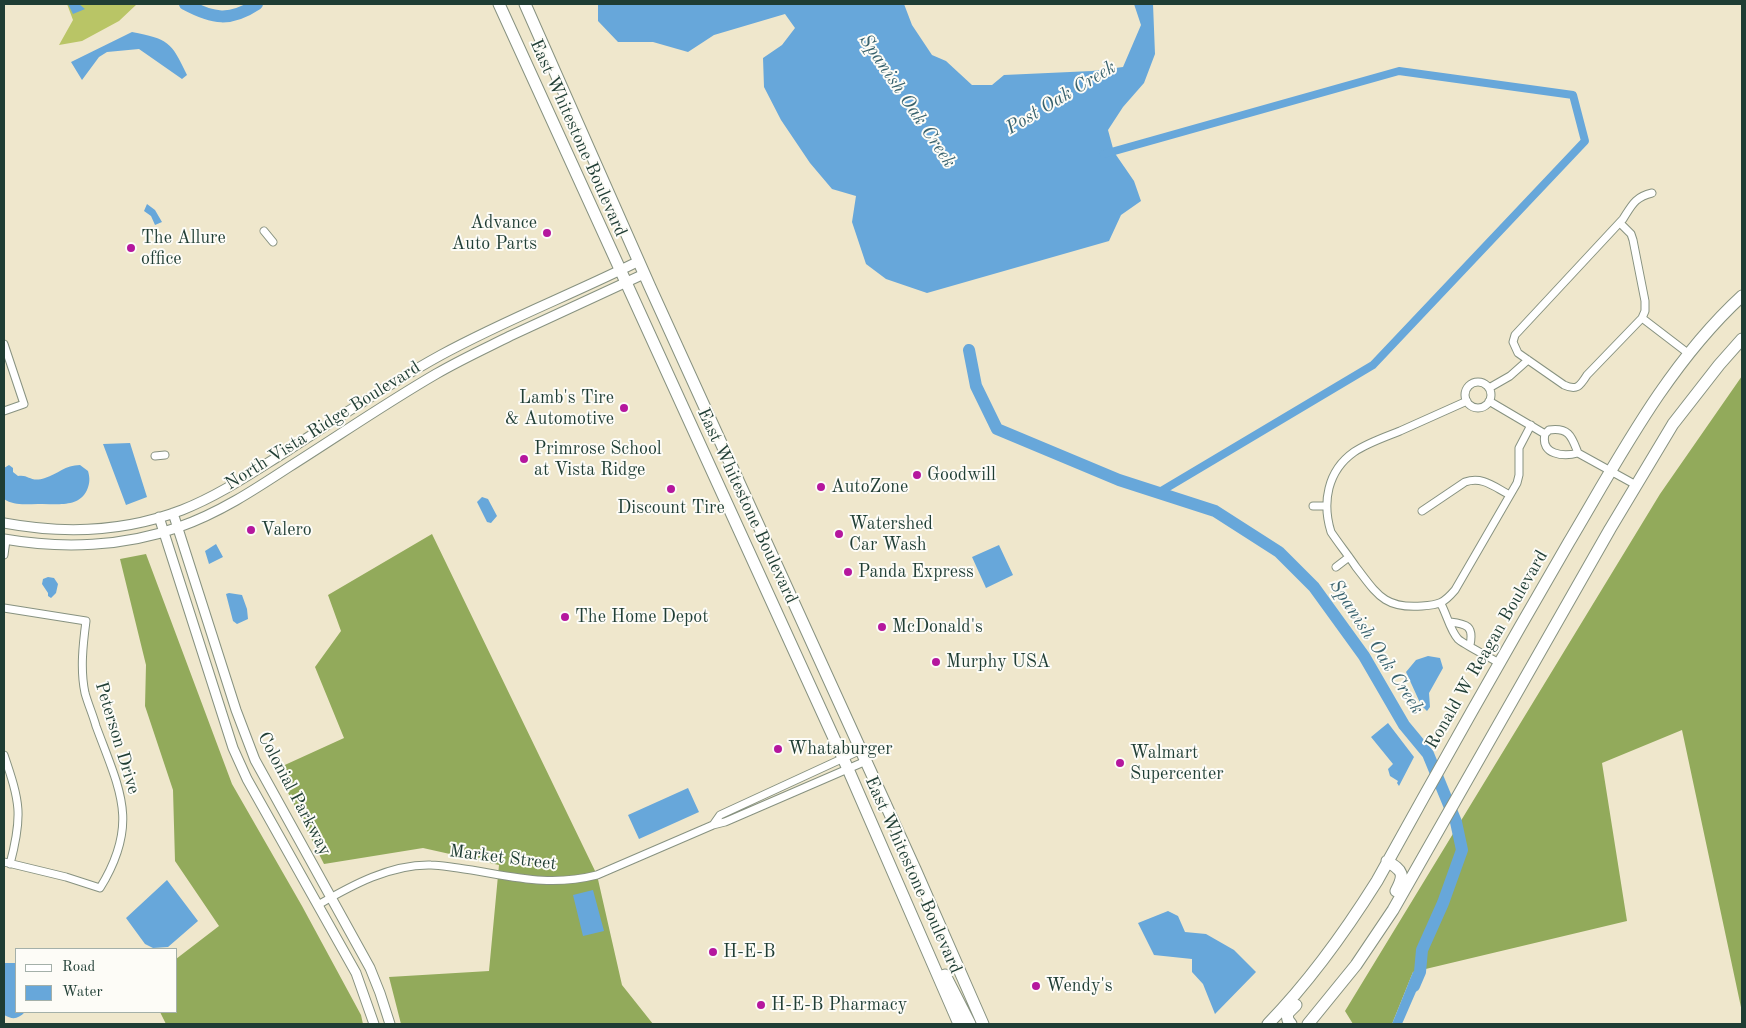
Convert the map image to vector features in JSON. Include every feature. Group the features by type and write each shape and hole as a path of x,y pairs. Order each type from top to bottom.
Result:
{"main road":[{"name":"East Whitestone Boulevard","path":"498,4 848,769 960,1024"},
{"name":"East Whitestone Boulevard","path":"525,4 644,274 863,755 982,1024"},
{"name":"Ronald W Reagan Boulevard","path":"1268,1024 1292,999 1340,937 1377,881 1499,663 1639,424 1689,354 1728,309 1742,296"},
{"path":"1308,1024 1321,1010 1375,939 1463,790 1610,529 1673,424 1742,339"},
{"path":"1339,987 1347,969 1402,881 1401,870 1388,862"},
{"path":"1291,1024 1287,1014 1311,987 1352,931 1365,911 1377,881"},
{"path":"900,888 911,899 940,966 970,1024"}],"street":[{"path":"1620,222 1631,234 1633,240 1645,301 1645,311 1642,318 1587,374 1582,383 1571,388 1518,353 1513,342 1515,335 1620,222 1637,199 1652,193"},
{"path":"264,231 273,242"},
{"name":"North Vista Ridge Boulevard","path":"4,524 29,528 75,530 131,524 159,517 200,502 235,484 440,355 639,261"},
{"name":"North Vista Ridge Boulevard","path":"5,540 36,544 94,544 121,541 164,532 178,527 216,511 254,490 437,373 522,330 644,274"},
{"path":"1642,318 1689,354"},
{"path":"4,344 24,404 4,411"},
{"path":"1489,388 1510,376 1528,360"},
{"path":"1480,382 1489,388 1491,393 1487,404 1479,408 1472,406 1467,401 1466,390 1471,384 1480,382"},
{"path":"1467,401 1353,453 1339,467 1332,478 1327,493 1326,506 1331,532 1377,595 1386,600 1404,606 1442,604 1455,590 1517,483 1519,475 1519,448 1530,425"},
{"path":"1489,401 1545,434"},
{"path":"1578,453 1575,442 1567,434 1556,429 1549,430 1545,434 1545,445 1555,454 1562,456 1578,453 1636,486"},
{"path":"156,456 165,455"},
{"path":"1422,511 1465,482 1477,479 1510,495"},
{"path":"1313,506 1326,506"},
{"name":"Colonial Parkway","path":"173,512 236,710 255,760 370,968 390,1024"},
{"name":"Colonial Parkway","path":"159,517 234,748 247,779 356,974 374,1024"},
{"path":"4,555 5,540"},
{"path":"1336,567 1349,557"},
{"path":"1442,604 1457,638 1463,644 1499,663"},
{"name":"Peterson Drive","path":"4,608 86,621 83,662 85,693 118,786 124,819 119,849 107,878 100,888 66,877 7,863"},
{"path":"1450,622 1466,624 1471,633 1470,646"},
{"path":"4,755 18,803 19,820 17,838 7,863"},
{"name":"Market Street","path":"713,825 720,815 842,758 863,755"},
{"name":"Market Street","path":"318,905 380,874 407,867 431,865 528,880 555,882 597,875 848,769 863,755"}],"green space":[{"path":"67,4 137,4 119,21 82,41 59,45 73,20"},
{"path":"1742,376 1742,1012 1682,730 1602,763 1627,921 1413,972 1392,1024 1353,1024 1345,1011 1660,494"},
{"path":"432,534 597,875 622,985 653,1024 401,1024 389,977 489,971 499,865 423,848 324,864 276,769 344,738 315,667 341,631 328,595"},
{"path":"146,554 232,784 302,906 361,1015 363,1024 166,1024 160,1013 178,1013 178,957 219,926 175,861 173,790 145,706 146,665 120,559"}],"water":[{"path":"68,4 79,4 85,9 73,14"},
{"name":"Post Oak Creek","path":"598,4 904,4 912,25 932,55 946,61 972,85 992,85 1004,75 1092,71 1123,67 1141,25 1134,4 1153,4 1155,54 1144,83 1123,107 1108,130 1114,152 1134,181 1141,201 1121,215 1109,241 927,293 886,279 866,264 852,222 856,196 832,189 810,163 781,120 764,87 763,58 782,45 795,28 785,14 714,35 688,52 653,42 618,42 598,21"},
{"path":"132,32 154,37 167,43 177,55 187,75 182,79 139,49 107,52 99,57 82,80 71,62"},
{"path":"147,204 155,210 162,222 155,225 151,216 144,211"},
{"path":"130,443 147,497 126,505 103,444"},
{"path":"9,465 18,476 25,476 36,480 50,476 70,466 80,465 88,471 89,485 83,496 72,503 12,503 4,499 4,468"},
{"path":"482,497 488,499 497,516 491,523 487,522 477,502"},
{"path":"216,544 223,557 209,564 205,551"},
{"path":"999,545 1013,575 986,588 972,557"},
{"path":"48,577 54,578 58,584 56,593 51,598 42,584 43,579"},
{"path":"226,594 242,595 248,619 237,624 233,621"},
{"path":"1428,656 1440,658 1443,668 1429,693 1430,707 1427,711 1421,705 1406,672 1416,660"},
{"path":"1388,723 1414,757 1399,786 1398,781 1390,776 1388,769 1393,764 1371,737"},
{"path":"688,788 699,812 639,839 628,815"},
{"path":"167,880 198,921 168,947 153,948 145,944 126,918"},
{"path":"593,890 604,931 583,936 573,895"},
{"path":"1168,911 1178,916 1185,932 1206,934 1234,950 1256,972 1215,1014 1203,984 1192,972 1192,959 1154,955 1138,923"},
{"path":"4,963 15,963 15,1013 24,1013 15,1018 4,1015"},
{"path":"1425,971 1402,1024 1392,1024 1413,972"}],"waterway":[{"name":"Spanish Oak Creek","path":"185,4 204,13 221,16 238,14 257,4"},
{"path":"1104,154 1399,71 1573,95 1585,141 1373,365 1158,493"},
{"name":"Spanish Oak Creek","path":"969,350 976,386 997,429 1119,480 1215,511 1279,552 1314,587 1364,656 1404,725 1428,754 1456,822 1462,850 1443,903 1422,950 1420,972 1414,986"}],"place":[{"name":"Advance Auto Parts","path":"547,233"},
{"name":"The Allure office","path":"131,248"},
{"name":"Lamb's Tire & Automotive","path":"624,408"},
{"name":"Primrose School at Vista Ridge","path":"524,459"},
{"name":"Goodwill","path":"917,475"},
{"name":"AutoZone","path":"821,487"},
{"name":"Discount Tire","path":"671,489"},
{"name":"Valero","path":"251,530"},
{"name":"Watershed Car Wash","path":"839,534"},
{"name":"Panda Express","path":"848,572"},
{"name":"The Home Depot","path":"565,617"},
{"name":"McDonald's","path":"882,627"},
{"name":"Murphy USA","path":"936,662"},
{"name":"Whataburger","path":"778,749"},
{"name":"Walmart Supercenter","path":"1120,763"},
{"name":"H-E-B","path":"713,952"},
{"name":"Wendy's","path":"1036,986"},
{"name":"H-E-B Pharmacy","path":"761,1005"}]}
